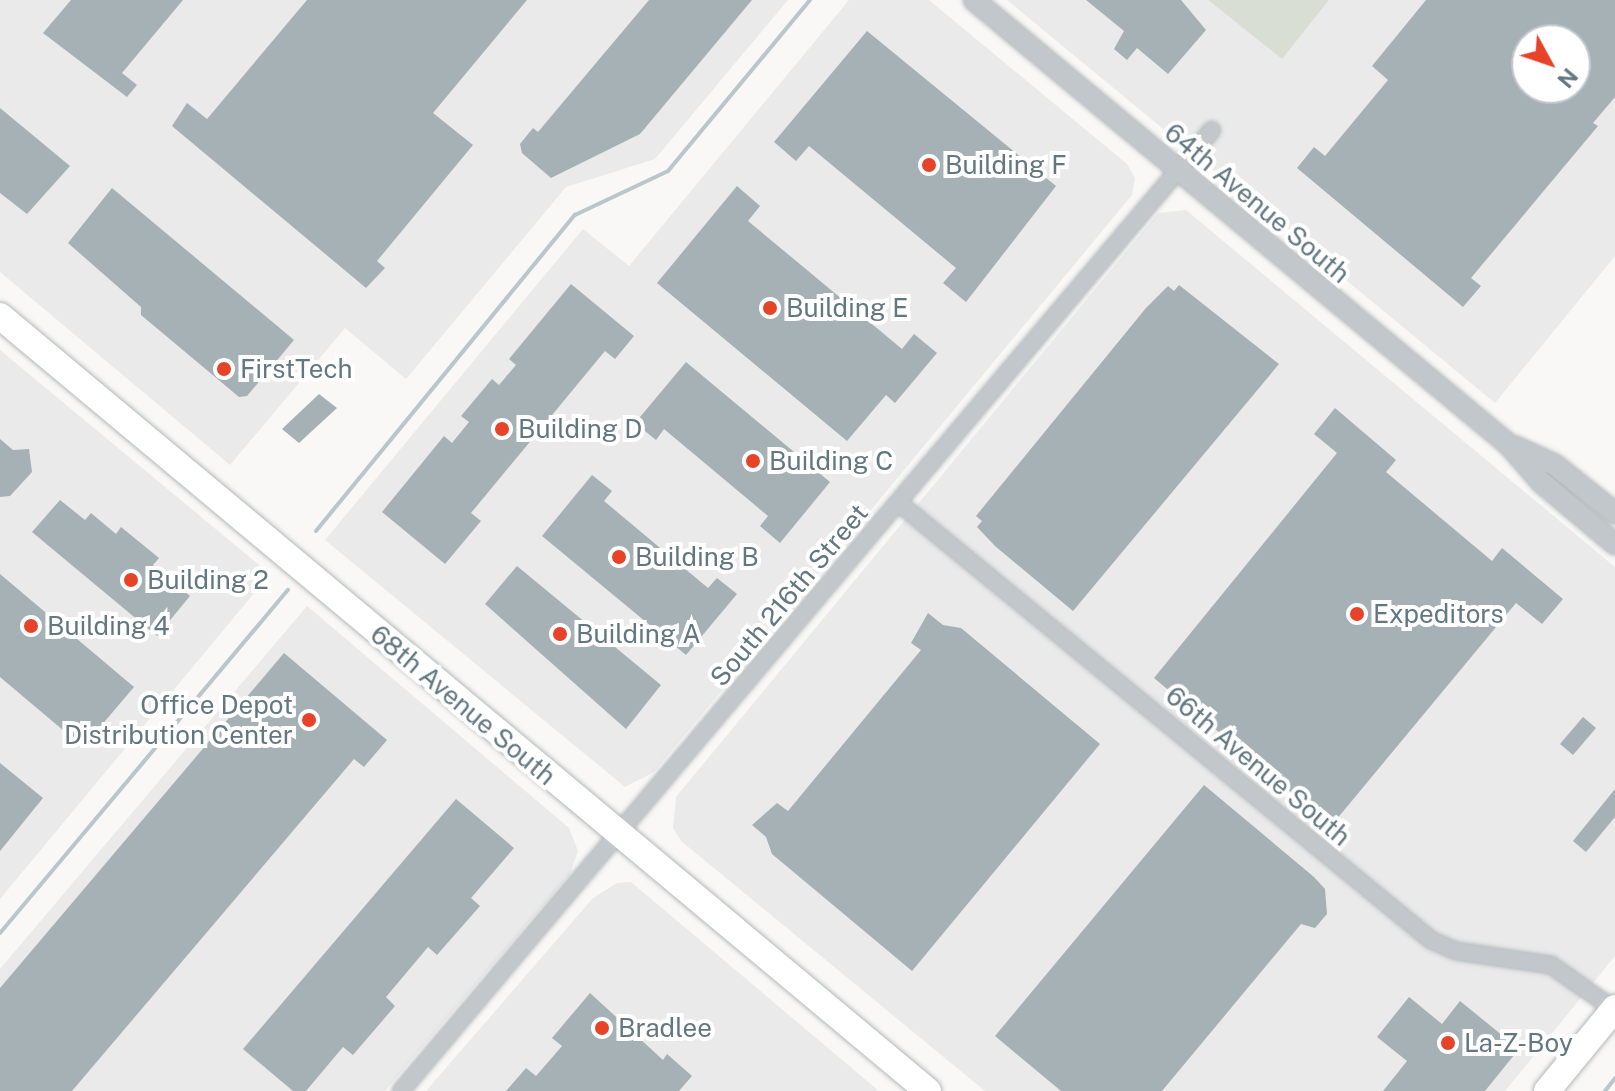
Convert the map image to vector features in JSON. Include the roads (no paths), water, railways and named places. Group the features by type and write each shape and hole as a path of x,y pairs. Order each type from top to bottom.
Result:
{"main road":[{"name":"68th Avenue South","path":"0,316 928,1091"},
{"path":"1547,1091 1615,1010"}],"street":[{"name":"64th Avenue South","path":"974,0 1509,445 1541,482 1615,544"},
{"name":"South 216th Street","path":"401,1091 1212,130"},
{"name":"64th Avenue South","path":"1509,445 1555,465 1615,513"},
{"name":"66th Avenue South","path":"899,503 1431,940 1456,951 1551,965 1615,1010"}],"waterway":[{"path":"316,531 575,215 668,171 810,0"},
{"path":"0,933 288,590"},
{"path":"1605,1091 1615,1078"}],"place":[{"name":"Building F","path":"929,165"},
{"name":"Building E","path":"770,308"},
{"name":"FirstTech","path":"224,369"},
{"name":"Building D","path":"502,429"},
{"name":"Building C","path":"753,461"},
{"name":"Building B","path":"619,557"},
{"name":"Building 2","path":"131,580"},
{"name":"Expeditors","path":"1357,614"},
{"name":"Building 4","path":"31,626"},
{"name":"Building A","path":"560,634"},
{"name":"Office Depot Distribution Center","path":"309,720"},
{"name":"Bradlee","path":"602,1028"},
{"name":"La-Z-Boy","path":"1448,1043"}]}
